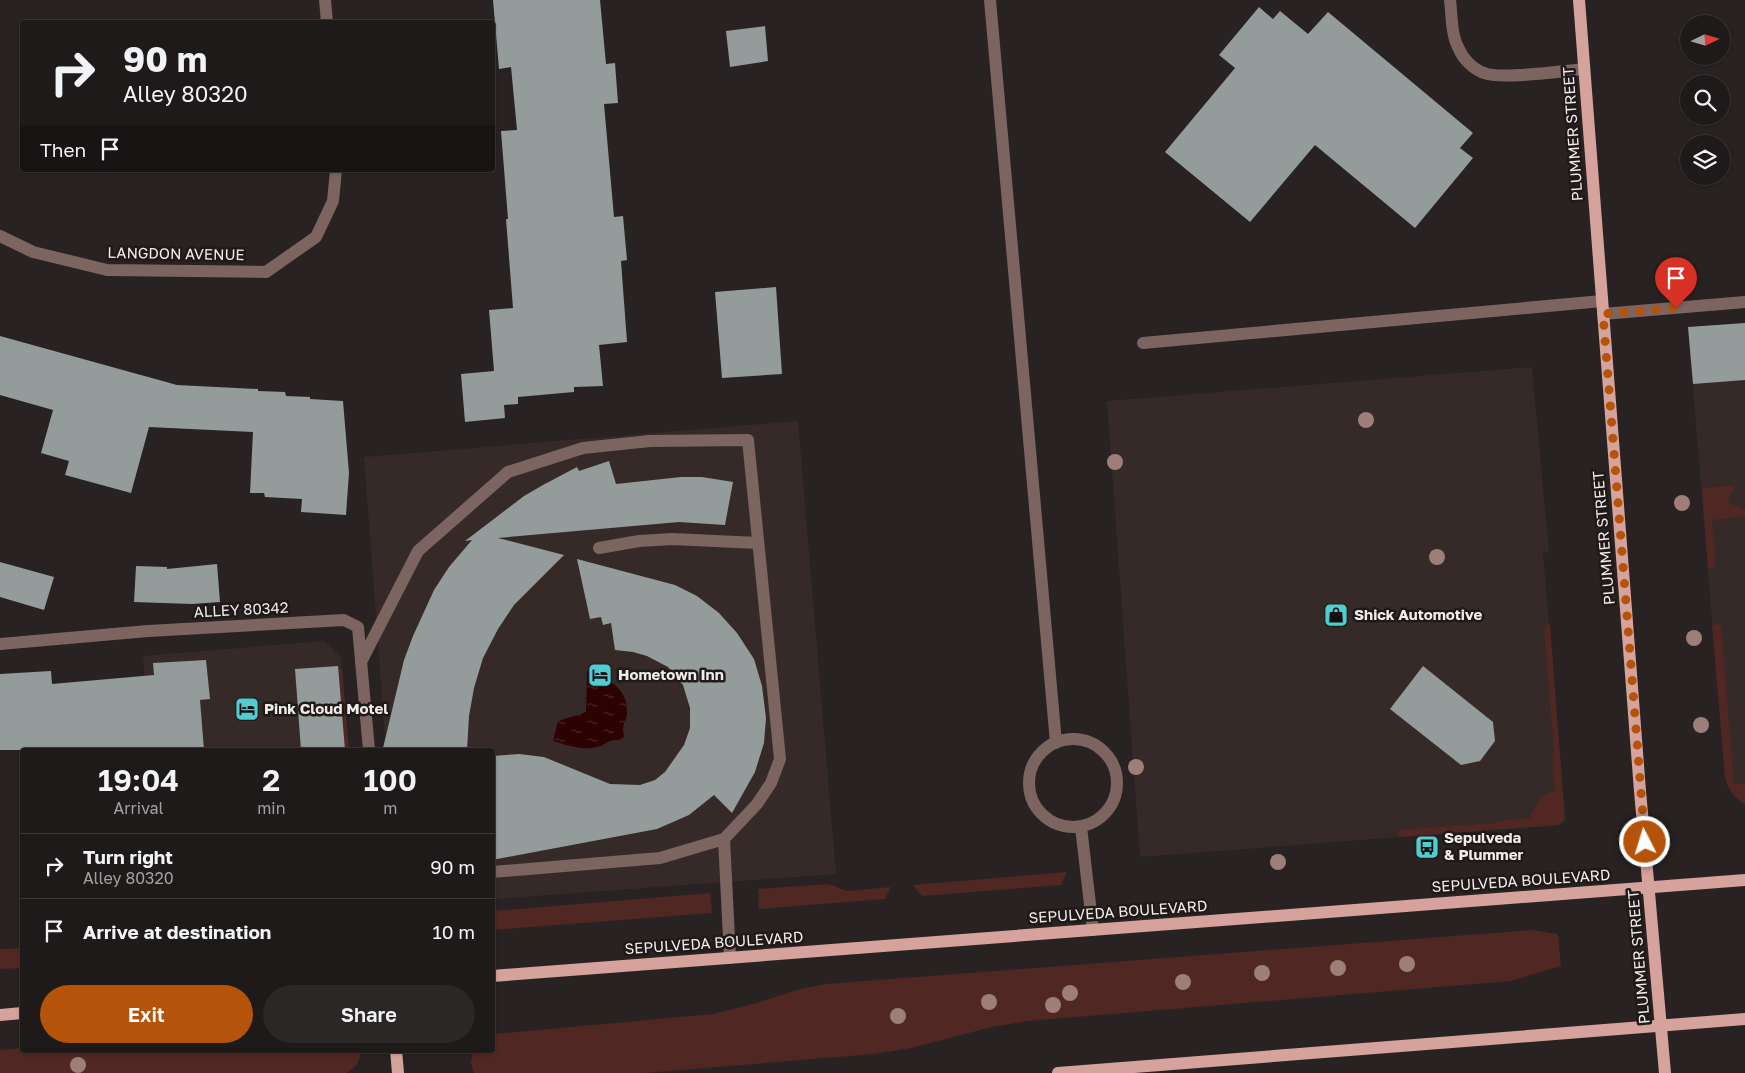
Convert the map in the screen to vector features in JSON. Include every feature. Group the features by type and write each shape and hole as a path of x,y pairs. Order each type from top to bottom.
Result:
{"main road":[{"name":"PLUMMER STREET","path":"1579,0 1664,1073"},
{"name":"SEPULVEDA BOULEVARD","path":"495,976 1745,880"},
{"path":"0,1015 20,1013"},
{"path":"1058,1073 1745,1019"},
{"path":"396,1053 398,1073"}],"street":[{"path":"325,0 327,20"},
{"path":"990,0 1056,743"},
{"path":"1450,0 1454,34 1458,49 1467,61 1483,73 1501,76 1584,69"},
{"name":"LANGDON AVENUE","path":"0,236 33,252 107,270 266,272 316,236 333,201 336,172"},
{"path":"1143,343 1602,308 1745,302"},
{"path":"361,662 418,551 508,472 583,448 650,441 748,440 780,759 771,783 757,804 724,839 660,858 495,872"},
{"path":"599,548 639,541 672,539 758,543"},
{"name":"ALLEY 80342","path":"0,644 148,632 344,620 358,627 369,748"},
{"path":"1070,740 1086,740 1099,747 1109,758 1115,771 1117,786 1114,801 1106,813 1095,822 1081,827 1067,827 1054,822 1042,814 1034,803 1030,790 1030,775 1035,762 1044,751 1056,743 1070,740"},
{"path":"1081,827 1092,930"},
{"path":"724,839 730,958"}],"shaded area":[{"path":"1745,323 1745,804 1733,795 1725,777 1688,327"},
{"name":"Shick Automotive","path":"1532,367 1549,552 1543,553 1565,817 1563,822 1559,825 1140,857 1107,401"},
{"name":"Hometown Inn","path":"798,421 836,874 495,899 495,748 386,748 364,457"},
{"path":"1735,485 1727,502 1745,510 1745,516 1712,520 1716,564 1713,568 1708,569 1702,488"},
{"path":"1550,624 1565,820 1559,825 1399,837 1398,830 1496,823 1497,821 1530,818 1539,802 1545,796 1555,791 1552,754 1554,753 1544,625"},
{"path":"1718,624 1721,627 1734,784 1745,783 1745,804 1732,793 1725,777 1712,625"},
{"name":"Pink Cloud Motel","path":"324,641 341,658 349,748 151,748 143,656"},
{"path":"342,669 349,748 341,748 334,670"},
{"path":"1067,872 1061,885 922,896 913,885"},
{"path":"826,884 847,891 891,887 885,899 759,909 758,889"},
{"path":"710,893 712,913 495,930 495,911"},
{"path":"1531,930 1558,934 1561,966 1511,981 1028,1021 992,1027 911,1048 874,1054 645,1073 474,1073 471,1063 473,1053 495,1053 495,1034 713,1014 800,989 826,984"},
{"path":"20,948 20,968 0,969 0,949"},
{"path":"20,1048 20,1053 361,1053 357,1064 346,1073 0,1073 0,1050"}],"water":[{"path":"587,671 614,684 623,695 627,713 623,727 624,737 620,740 591,748 575,747 553,741 558,721 586,712"}],"building":[{"path":"493,0 600,0 606,64 615,63 618,103 604,104 614,217 623,216 627,260 621,261 627,342 599,345 603,386 574,387 574,392 518,397 518,404 504,405 505,418 465,422 461,374 494,371 489,310 513,308 501,131 517,130 511,67 499,69"},
{"path":"1259,7 1273,19 1280,11 1308,34 1328,12 1473,133 1460,148 1473,158 1415,228 1315,145 1250,222 1165,152 1235,68 1219,55"},
{"path":"765,26 768,61 730,67 726,31"},
{"path":"776,287 782,374 722,378 715,292"},
{"path":"1745,323 1745,380 1693,384 1688,327"},
{"path":"0,336 177,385 258,389 258,391 285,392 286,396 343,401 349,473 346,515 301,512 302,499 265,497 264,493 250,493 253,432 149,427 131,493 65,475 69,461 41,453 53,410 0,395"},
{"path":"609,461 616,484 681,477 702,477 733,482 725,525 679,522 498,538 564,555 514,605 498,629 483,658 474,688 469,716 467,748 383,748 404,660 413,636 434,590 449,567 472,540 465,541 524,496 577,467 579,471"},
{"path":"577,559 675,585 697,596 719,613 737,633 754,659 762,686 766,718 764,743 755,772 732,813 714,795 689,815 657,829 495,859 495,756 519,754 544,757 610,784 640,785 655,780 665,772 684,745 690,728 690,708 683,685 668,667 647,656 615,650 611,623 603,625 601,617 590,619"},
{"path":"0,562 54,577 44,610 0,597"},
{"path":"217,564 220,602 192,604 134,602 136,566 167,567 167,569"},
{"path":"206,660 210,699 200,700 204,748 20,748 20,750 0,750 0,674 51,671 52,684 154,675 153,663"},
{"path":"338,666 345,748 301,748 295,669"},
{"path":"1423,666 1493,722 1495,741 1480,761 1461,765 1390,709"}],"place":[{"name":"Shick Automotive","path":"1336,615"},
{"name":"Hometown Inn","path":"600,675"},
{"name":"Pink Cloud Motel","path":"247,709"},
{"name":"Sepulveda & Plummer","path":"1427,847"}],"route":[{"path":"1645,842 1603,314 1676,308"}]}
